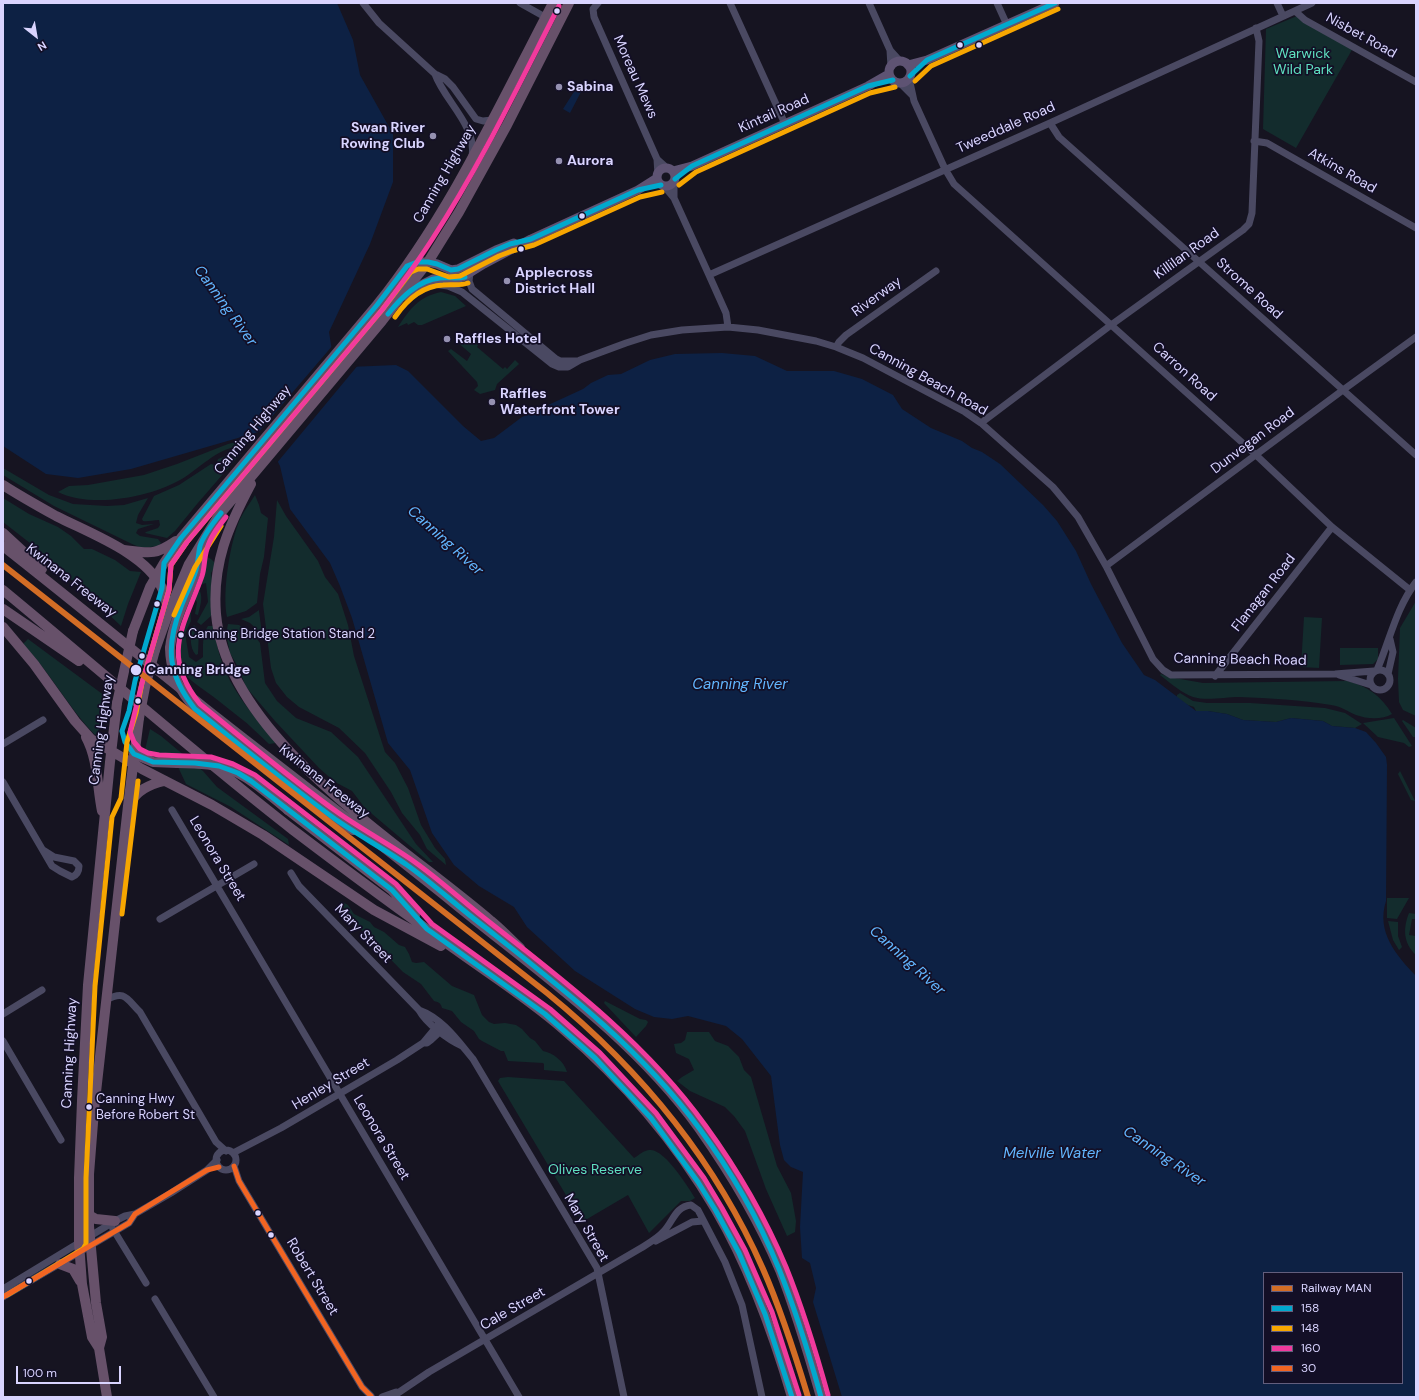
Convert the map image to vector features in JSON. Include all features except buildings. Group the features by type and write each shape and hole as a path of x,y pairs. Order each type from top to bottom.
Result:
{"highway":[{"name":"Canning Highway","path":"107,1397 99,1348 92,1337 82,1284 79,1178 88,985 111,752 117,703 133,631 149,589 181,538 377,306 407,266 471,160 553,3"},
{"name":"Canning Highway","path":"99,1348 102,1337 96,1303 89,1215 89,1174 94,1110 139,718 145,687 155,650 189,564 219,515 401,298 428,262 459,212 507,125 568,3"},
{"path":"260,467 228,531 221,551 218,571 216,600 217,624 226,658 237,681 266,723 298,760 363,818 492,921 576,1002"},
{"path":"3,485 56,516 124,550 156,578 167,601 168,614"},
{"path":"3,533 104,625"},
{"path":"124,550 144,553 156,552 163,550 181,538"},
{"path":"201,544 196,570 181,608 170,648 173,671 176,681 184,696 195,709 328,814 413,870"},
{"name":"Kwinana Freeway","path":"3,546 104,625 211,713 413,870 576,1002 634,1053 658,1078 698,1128 727,1170 757,1223 780,1270 821,1397"},
{"path":"3,590 124,692 292,829 545,1014 595,1058 651,1118 683,1160 716,1211 745,1266 773,1335 792,1397"},
{"path":"3,609 124,692"},
{"path":"3,627 34,664 84,732 92,747 104,824"},
{"path":"84,732 91,739 111,752 134,760 207,764 238,773 251,781 392,890 427,929"},
{"path":"134,760 164,781 212,805 263,835 374,910 477,965"},
{"path":"128,806 135,796 142,790 152,784 164,781"},
{"path":"89,1215 96,1219 113,1222"},
{"path":"60,1264 73,1269 82,1284"}],"main road":[{"path":"927,60 905,81 893,76 894,63 927,60 1055,3"},
{"path":"904,63 910,70 909,77"},
{"name":"Kintail Road","path":"660,181 670,186 672,175 893,76"},
{"path":"401,298 426,283 438,278 460,278 531,239 660,181 661,170 672,175"},
{"path":"407,266 416,262 428,262 451,270 458,269 496,250 531,239"}],"street":[{"path":"363,3 379,23 435,74 445,79 453,87 476,118 483,121 492,120"},
{"path":"520,3 546,16"},
{"path":"730,3 785,124"},
{"path":"869,3 890,50 893,76 912,95"},
{"path":"997,3 1007,25"},
{"path":"1277,3 1283,16"},
{"name":"Tweeddale Road","path":"709,275 1050,123 1312,3"},
{"name":"Moreau Mews","path":"596,5 593,13 594,17 657,159 660,181"},
{"name":"Nisbet Road","path":"1295,11 1305,20 1416,82"},
{"name":"Killilan Road","path":"981,422 1111,325 1243,230 1250,221 1252,213 1259,41 1256,28"},
{"path":"890,50 904,63"},
{"path":"435,74 439,84 454,106 468,131 472,146 471,160"},
{"path":"909,77 912,95"},
{"name":"Carron Road","path":"912,95 945,169 954,184 1256,455 1332,527 1410,590"},
{"name":"Strome Road","path":"1050,123 1060,137 1416,455"},
{"name":"Atkins Road","path":"1254,141 1267,143 1416,228"},
{"name":"Moreau Mews","path":"657,159 672,175"},
{"path":"672,175 674,198"},
{"path":"660,181 674,198 726,313 728,327"},
{"name":"Riverway","path":"836,347 846,335 936,271"},
{"name":"Canning Beach Road","path":"470,273 469,282 472,289 552,355 560,361 580,360"},
{"name":"Canning Beach Road","path":"426,283 448,286 462,292 552,364 559,367 568,367 580,360 651,335 682,330 728,327 758,330 816,341 864,358 981,422 1053,487 1078,517 1106,566 1144,642 1158,666 1171,675 1216,676 1335,674 1376,670"},
{"name":"Dunvegan Road","path":"1106,566 1416,337"},
{"name":"Flanagan Road","path":"1216,676 1332,527"},
{"path":"1376,670 1384,670 1388,674 1390,682 1386,688 1379,690 1371,686 1370,678 1376,670 1390,639 1398,611 1416,582"},
{"path":"1388,674 1393,652 1390,639"},
{"name":"Canning Beach Road","path":"1335,674 1371,686"},
{"path":"3,744 43,720"},
{"path":"3,782 52,866 72,877 75,876 79,866 74,861 54,857 43,850"},
{"name":"Leonora Street","path":"172,810 519,1397"},
{"path":"60,871 60,865 69,860"},
{"path":"160,919 254,864"},
{"name":"Mary Street","path":"291,873 299,886 419,1010 423,1016 440,1027 453,1042 462,1046 473,1059 597,1268 597,1274 624,1397"},
{"path":"3,1014 42,990"},
{"name":"Robert Street","path":"106,1000 122,995 140,1012 216,1142 232,1157 239,1181 362,1387 372,1397"},
{"name":"Henley Street","path":"232,1157 250,1145 340,1094 423,1043 428,1043 440,1027"},
{"path":"3,1041 61,1140"},
{"name":"Robert Street","path":"216,1142 220,1163 239,1181"},
{"path":"3,1288 80,1247 90,1241 113,1222 125,1216 135,1214 220,1163 223,1151 232,1157 232,1168 220,1163"},
{"name":"Cale Street","path":"392,1397 429,1372 641,1248 692,1222 703,1221 698,1210 691,1205 685,1206 675,1214 664,1230 641,1248"},
{"path":"90,1241 115,1232 129,1223 135,1214"},
{"path":"703,1221 725,1262 742,1305 762,1397"},
{"path":"113,1222 115,1232 146,1283"},
{"path":"3,1297 60,1264 80,1247"},
{"path":"155,1299 214,1397"},
{"name":"Robert Street","path":"362,1387 363,1397"},
{"name":"Cale Street","path":"382,1397 398,1392"}],"green space":[{"name":"Warwick Wild Park","path":"1297,16 1353,48 1296,148 1263,129 1266,29"},
{"path":"441,292 455,296 466,306 422,325 418,325 414,322 398,327 415,305 426,297"},
{"path":"474,334 480,338 476,344 478,345 477,347 503,369 505,367 507,369 515,360 519,364 497,384 495,390 480,394 474,390 478,386 477,382 448,351 451,349 467,361 471,354 457,342"},
{"path":"252,438 244,447 236,447 220,452 185,477 172,484 140,495 105,500 88,500 72,497 58,492 69,486 88,485 144,475 228,444"},
{"path":"236,452 241,453 226,471 217,462 218,459"},
{"path":"211,464 215,465 223,474 175,531 167,538 145,533 158,528 160,525 159,520 143,521 142,519 154,496 179,485"},
{"path":"3,468 49,495 73,504 107,506 124,505 148,498 138,515 136,523 142,525 154,524 138,529 136,533 140,536 158,539 161,543 158,546 142,548 132,544 54,506 3,475"},
{"path":"255,495 261,513 268,518 257,603 246,611 227,617 226,581 230,554 240,519"},
{"path":"3,498 29,514 58,527 71,536 84,549 92,549 115,560 130,571 141,572 121,626 44,554 3,522"},
{"path":"277,500 286,516 318,561 325,577 338,594 348,625 354,656 385,752 395,763 408,788 421,825 435,848 445,859 446,865 427,849 420,835 402,813 391,792 365,753 339,728 299,707 287,697 276,683 271,668 263,604 274,537"},
{"path":"207,557 215,563 211,573 211,616 201,625 197,622 208,602 206,583 199,585 190,593"},
{"path":"200,591 201,600 198,615 195,614 197,602 194,595"},
{"path":"1416,601 1416,716 1403,710 1399,702 1398,679 1400,628"},
{"path":"190,605 191,621 185,633 189,657 196,662 203,657 203,641 206,629 208,626 213,626 221,659 235,690 276,743 269,744 243,720 194,683 180,669 176,658 177,643"},
{"path":"259,610 262,634 250,623 241,619 249,617"},
{"path":"1304,617 1322,618 1319,668 1301,667"},
{"path":"228,624 239,625 254,635 260,643 265,683 277,701 296,718 331,732 358,757 416,844 433,862 429,862 365,808 352,791 335,782 319,768 275,721 246,687 238,667 230,653 226,634"},
{"path":"194,625 199,630 198,654 196,655 191,645"},
{"path":"28,639 101,693 108,695 103,724 95,735 76,713 42,666 23,644"},
{"path":"1340,648 1378,648 1378,659 1373,664 1340,665"},
{"path":"1160,675 1169,677 1203,683 1347,681 1368,689 1383,702 1392,714 1379,718 1370,718 1356,715 1335,706 1308,702 1239,697 1210,699 1198,698 1180,690"},
{"path":"1180,693 1193,701 1207,703 1250,703 1325,708 1345,713 1362,724 1355,728 1332,726 1323,721 1291,718 1276,722 1243,720 1227,714 1196,711 1194,707 1176,701 1177,695"},
{"path":"1394,718 1412,746 1409,747 1404,743 1378,737 1363,723"},
{"path":"1403,720 1416,728 1416,737 1413,737 1402,721"},
{"path":"150,729 161,736 203,771 217,787 288,839 289,845 231,807 186,784 179,769 180,757 164,758 147,755 145,750"},
{"path":"1400,771 1415,801 1411,800 1398,774"},
{"path":"1387,898 1409,898 1397,919 1387,918"},
{"path":"341,901 348,905 354,914 370,922 374,927 384,932 399,945 405,947 412,962 424,962 452,986 474,995 482,1015 489,1022 494,1024 505,1023 516,1025 535,1041 543,1051 558,1058 566,1068 567,1072 544,1070 543,1063 508,1061 504,1051 501,1051 479,1039 474,1031 461,1022 452,1011 442,1008 439,1003 434,1001 421,984 403,972 350,918 340,903"},
{"path":"1409,913 1416,914 1416,919 1412,919 1409,935 1416,936 1416,955 1406,940 1405,935"},
{"path":"1388,921 1398,922 1398,936 1402,947 1399,950 1393,940"},
{"path":"605,1001 640,1019 646,1020 648,1022 646,1026 636,1037 604,1003"},
{"path":"687,1032 709,1032 715,1041 728,1046 739,1057 744,1070 751,1077 777,1166 791,1193 796,1221 795,1232 787,1236 766,1189 745,1131 734,1116 725,1107 690,1091 677,1081 694,1070 689,1059 676,1053 674,1044 681,1043 685,1040"},
{"name":"Olives Reserve","path":"508,1077 564,1081 634,1158 647,1150 657,1152 663,1156 676,1170 695,1198 690,1201 681,1201 649,1233 628,1195 582,1222 498,1081 500,1078"}],"water":[{"name":"Canning River","path":"3,3 337,3 353,40 360,75 393,134 393,182 370,244 329,332 333,357 349,367 396,365 408,371 463,426 481,441 494,438 522,417 583,389 591,383 608,375 621,374 650,360 675,354 722,353 755,356 787,371 834,371 862,379 893,395 902,409 931,428 962,441 1000,464 1043,505 1057,521 1076,551 1091,584 1122,643 1144,675 1155,680 1196,711 1227,714 1243,720 1276,722 1291,718 1323,721 1332,726 1355,728 1366,732 1376,743 1386,757 1387,765 1386,901 1384,923 1386,933 1395,951 1416,976 1416,1397 842,1397 813,1302 816,1288 810,1263 802,1258 800,1227 803,1172 791,1167 784,1160 780,1145 771,1076 742,1039 726,1026 688,1016 672,1019 654,1017 635,1009 575,971 527,927 514,907 479,886 454,865 432,833 410,770 388,743 352,618 340,586 330,563 290,509 280,466 262,431 131,469 78,478 46,474 3,446"},
{"path":"577,87 582,90 570,113 563,109"}],"pier":[{"path":"333,345 335,356 350,365 359,364 276,464 261,433 257,434"}],"rail line":[{"name":"MAN","path":"3,565 547,993 613,1052 672,1118 722,1190 744,1229 770,1285 808,1397"}],"transit line":[{"name":"158","path":"910,76 927,60 1055,3"},
{"name":"160","path":"559,6 467,182 451,210 415,265 382,310 187,542 171,565 169,590 142,683 130,732 134,742 140,749 148,753 159,755 211,757 233,764 255,775 396,884 432,924 550,1009 600,1053 656,1113 704,1178 722,1208 745,1250 772,1312 799,1395"},
{"name":"148","path":"915,81 931,66 1058,9"},
{"name":"158","path":"675,179 692,166 868,86 893,80"},
{"name":"148","path":"679,185 696,172 870,93 895,87"},
{"name":"158","path":"661,185 638,190 531,239 510,244 496,250 458,269 451,270 428,262 417,262 407,266 377,305 181,538 164,563 162,588 135,681 129,711 122,731 125,742 134,754 153,762 195,763 219,766 238,773 251,781 392,890 427,929 545,1014 595,1058 651,1118 698,1182 716,1211 739,1253 765,1314 792,1397"},
{"name":"148","path":"7,1295 83,1249 86,1244 86,1178 95,986 112,817 121,798 127,742 136,713 142,683 169,590 171,565 187,542 382,310 411,272 418,269 427,269 449,277 460,276 499,256 534,245 640,197 662,192"},
{"name":"158","path":"388,314 404,296 424,282 440,278 465,277"},
{"name":"148","path":"395,317 404,305 421,291 435,286 468,283"},
{"name":"158","path":"221,513 209,529 200,546 196,570 181,607 173,635 171,648 174,673 186,697 195,709 264,765 335,819 398,859 417,873 543,973 599,1021 652,1072 676,1099 711,1144 744,1196 763,1232 785,1285 802,1333 821,1397"},
{"name":"160","path":"226,517 208,545 202,576 179,640 178,655 181,670 188,686 200,704 304,788 349,820 430,873 576,991 631,1041 658,1068 682,1095 705,1125 739,1176 760,1212 778,1248 792,1283 809,1331 828,1395"},
{"name":"148","path":"174,615 195,567 221,526"},
{"name":"148","path":"122,914 138,781"},
{"name":"30","path":"234,1166 239,1181 362,1387 371,1396"},
{"name":"30","path":"3,1297 129,1223 135,1214 207,1170 219,1167"}],"place":[{"name":"Sabina","path":"559,87"},
{"name":"Swan River Rowing Club","path":"433,136"},
{"name":"Aurora","path":"559,161"},
{"name":"Applecross District Hall","path":"507,281"},
{"name":"Raffles Hotel","path":"447,339"},
{"name":"Raffles Waterfront Tower","path":"492,402"},
{"name":"Canning Bridge Station Stand 2","path":"181,635"},
{"name":"Canning Bridge","path":"136,670"},
{"name":"Canning Hwy Before Robert St","path":"89,1107"}],"water label":[{"name":"Melville Water","path":"1052,1154"}]}
